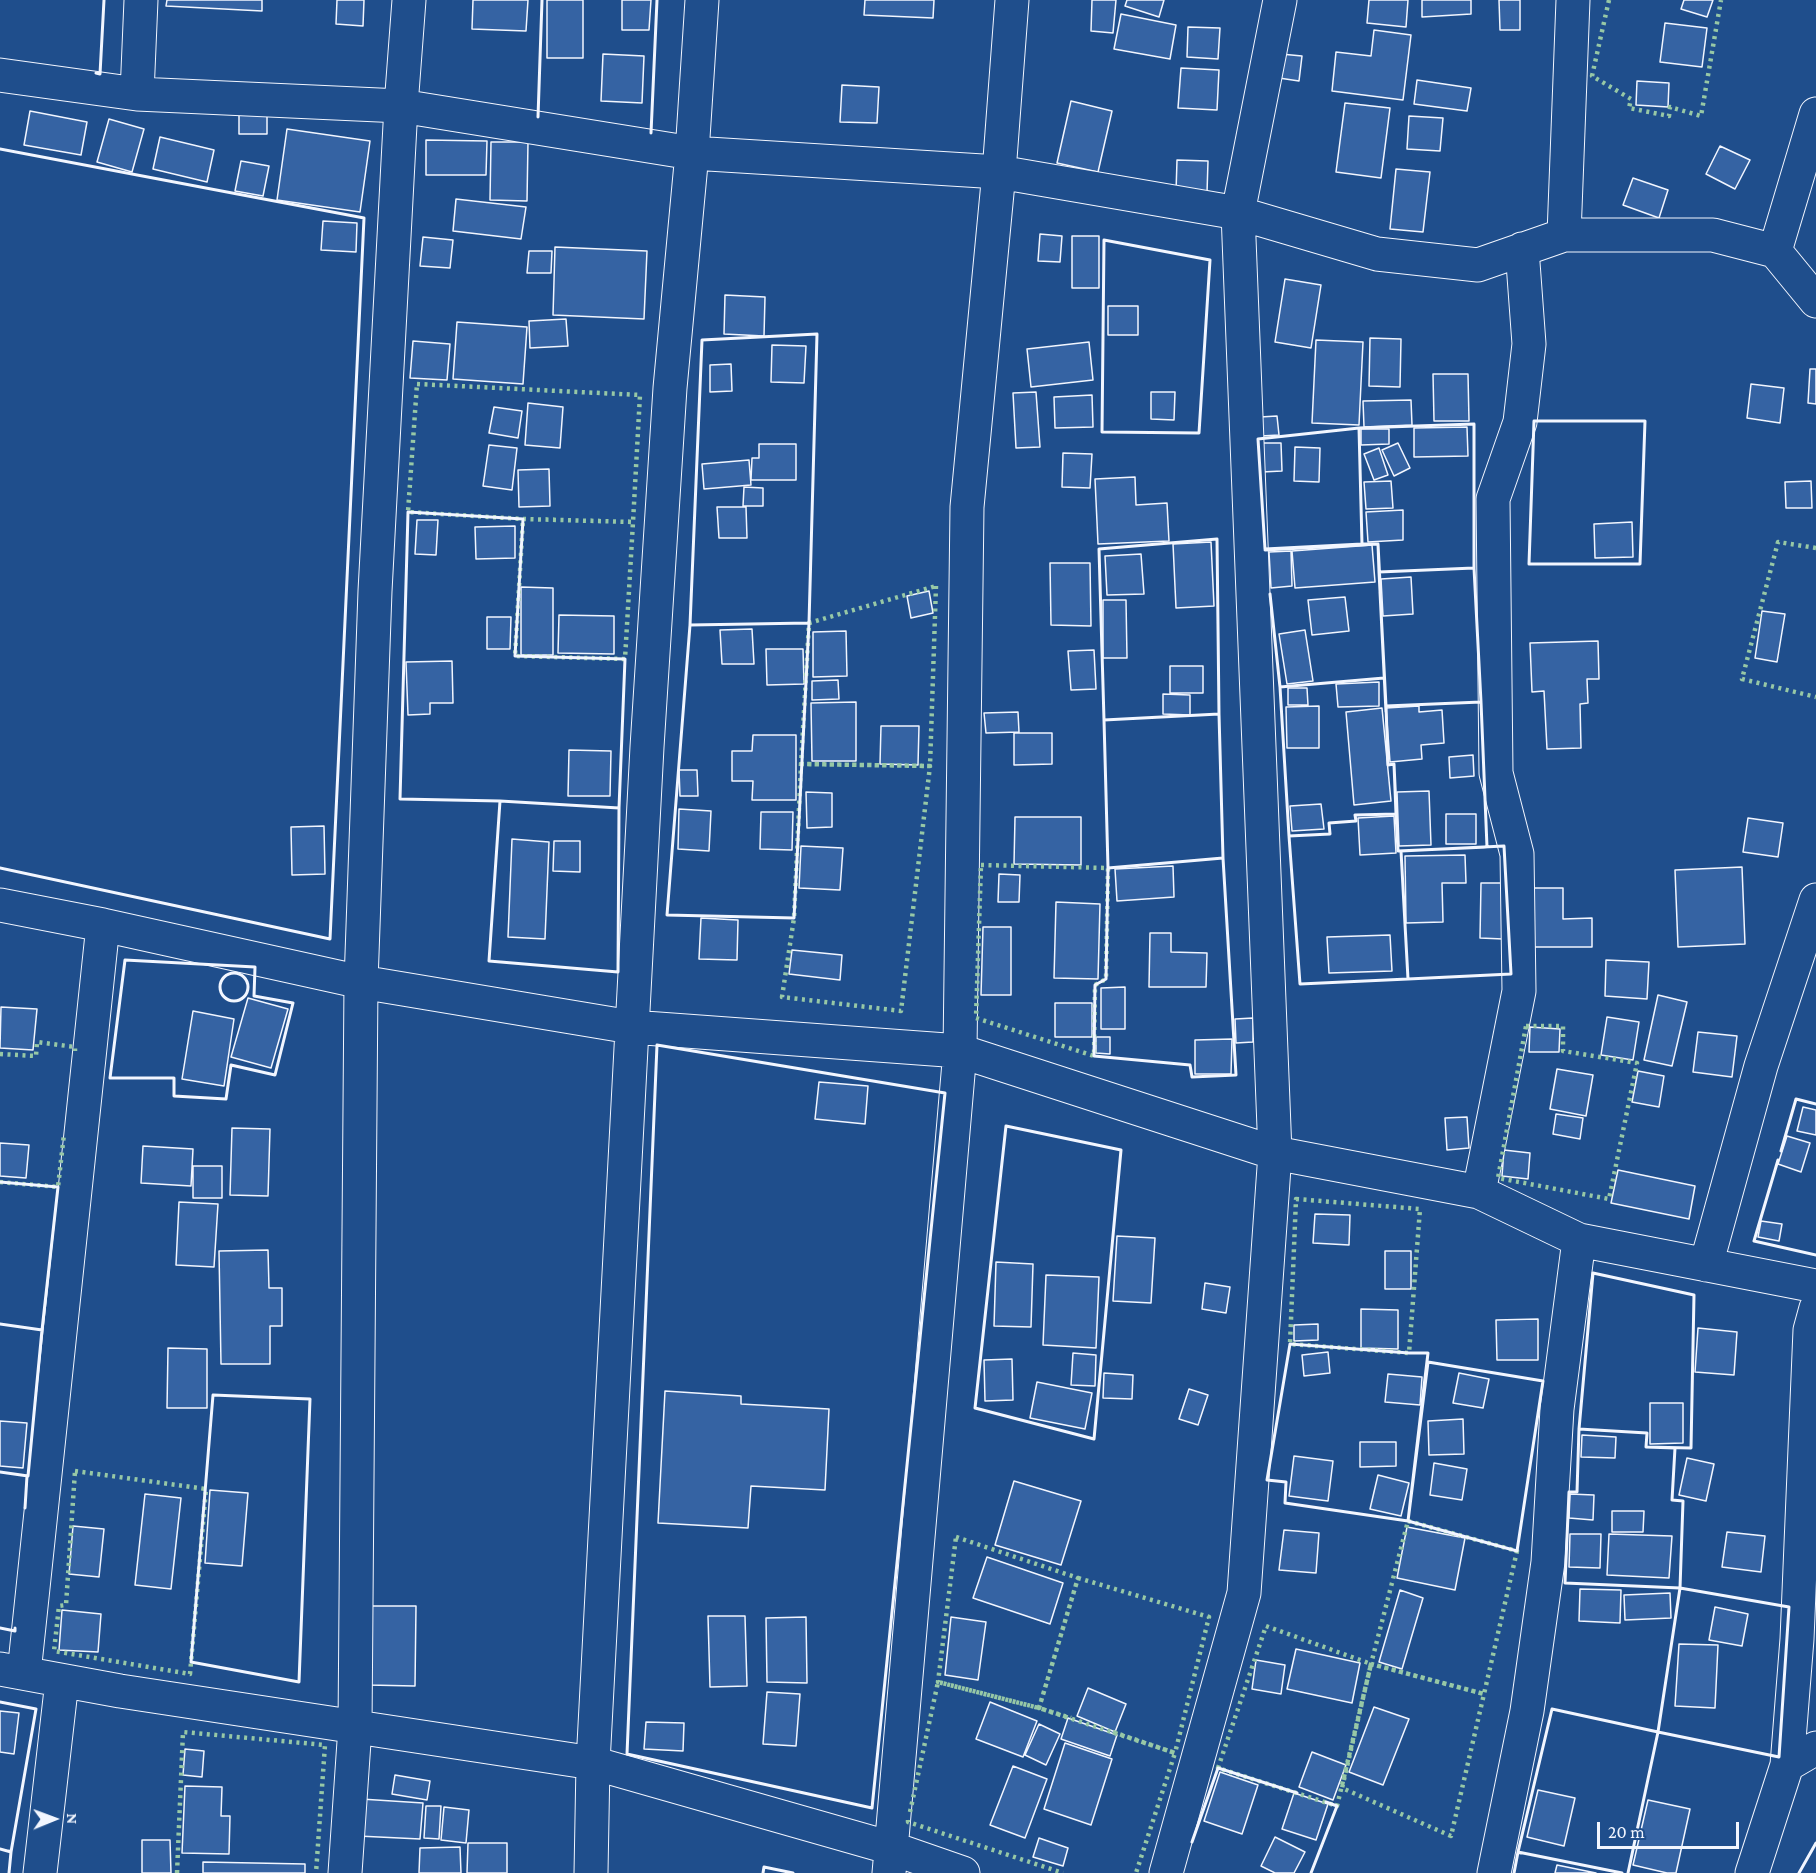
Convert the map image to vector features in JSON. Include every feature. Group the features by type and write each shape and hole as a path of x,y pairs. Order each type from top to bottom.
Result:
{"street":[{"path":"137,94 141,0"},
{"path":"345,1873 355,1728 361,982 375,591 401,106 409,0"},
{"path":"591,1873 593,1763 631,1027 670,388 692,153 702,0"},
{"path":"890,1861 960,1051 967,507 999,172 1012,0"},
{"path":"1166,1873 1245,1593 1275,1153 1239,213 1280,0"},
{"path":"1564,235 1572,0"},
{"path":"0,75 137,94 401,106 692,153 999,172 1239,213 1377,254 1478,265 1564,235 1713,235 1775,251 1816,301"},
{"path":"1775,251 1816,114"},
{"path":"1479,1192 1519,991 1517,854 1496,773 1493,499 1520,422 1529,344 1522,249"},
{"path":"1706,1265 1761,1066 1816,900"},
{"path":"0,905 103,925 361,982 631,1027 960,1051 1275,1153 1479,1192 1579,1240 1816,1286"},
{"path":"103,925 12,1671 120,1691 593,1763 890,1861 963,1873"},
{"path":"1494,1873 1527,1711 1548,1562 1557,1409 1579,1240"},
{"path":"1752,1873 1787,1765 1797,1639 1810,1330 1816,1308"},
{"path":"40,1873 62,1680"},
{"path":"1787,1765 1816,1748"}],"building":[{"path":"167,0 262,0 262,11 166,6"},
{"path":"337,0 364,0 363,26 336,24"},
{"path":"473,0 528,0 526,31 472,29"},
{"path":"547,0 583,0 583,58 547,58"},
{"path":"622,0 651,0 649,30 622,30"},
{"path":"865,0 934,0 933,18 864,15"},
{"path":"1092,0 1116,0 1113,33 1091,31"},
{"path":"1127,0 1164,0 1159,17 1125,6"},
{"path":"1369,0 1408,0 1406,27 1367,23"},
{"path":"1422,0 1471,0 1471,14 1422,17"},
{"path":"1499,0 1520,0 1520,30 1500,30"},
{"path":"1684,0 1713,0 1707,17 1681,9"},
{"path":"1121,14 1176,25 1170,59 1114,49"},
{"path":"1665,23 1707,28 1702,67 1660,62"},
{"path":"1188,27 1220,28 1218,59 1187,57"},
{"path":"1374,30 1411,35 1403,100 1332,91 1336,52 1371,56"},
{"path":"603,54 644,56 642,103 601,101"},
{"path":"1281,54 1302,56 1299,81 1279,78"},
{"path":"1181,68 1219,70 1217,110 1178,108"},
{"path":"1417,80 1471,88 1467,111 1414,104"},
{"path":"1637,81 1669,83 1668,107 1636,105"},
{"path":"842,85 879,87 877,123 840,122"},
{"path":"1071,101 1112,111 1098,172 1057,163"},
{"path":"1345,103 1390,108 1381,178 1336,172"},
{"path":"239,106 267,107 267,134 239,134"},
{"path":"30,111 87,122 81,155 24,145"},
{"path":"1409,116 1443,118 1440,151 1407,149"},
{"path":"109,119 144,129 132,172 97,162"},
{"path":"287,129 370,141 360,212 277,200"},
{"path":"160,137 214,150 207,182 153,169"},
{"path":"426,140 487,141 486,175 426,175"},
{"path":"491,142 528,142 527,201 490,200"},
{"path":"1720,146 1750,160 1735,189 1706,174"},
{"path":"1177,160 1208,161 1207,193 1176,192"},
{"path":"241,161 269,166 263,196 235,191"},
{"path":"1396,169 1430,172 1423,232 1390,229"},
{"path":"1633,178 1668,190 1659,218 1623,205"},
{"path":"456,199 526,207 521,239 453,231"},
{"path":"323,221 357,223 356,252 321,250"},
{"path":"1040,234 1062,236 1060,262 1038,261"},
{"path":"1072,236 1099,236 1099,288 1072,288"},
{"path":"423,237 453,240 450,268 420,266"},
{"path":"555,247 647,251 644,319 553,315"},
{"path":"529,251 552,251 551,273 527,273"},
{"path":"1285,279 1321,285 1311,348 1275,342"},
{"path":"725,295 765,297 764,336 724,334"},
{"path":"1108,306 1138,306 1138,335 1108,335"},
{"path":"566,319 568,346 530,348 529,321"},
{"path":"457,322 527,327 523,384 453,379"},
{"path":"1370,338 1401,339 1400,387 1369,386"},
{"path":"1316,340 1363,342 1359,425 1312,423"},
{"path":"413,341 450,344 447,380 410,378"},
{"path":"1089,342 1093,380 1031,387 1027,349"},
{"path":"772,345 806,346 804,383 771,382"},
{"path":"731,364 732,391 710,392 710,365"},
{"path":"1810,369 1816,369 1816,404 1808,403"},
{"path":"1433,374 1468,374 1469,421 1434,421"},
{"path":"1751,384 1784,388 1780,423 1747,418"},
{"path":"1036,392 1040,447 1016,448 1013,393"},
{"path":"1151,392 1175,392 1174,420 1151,419"},
{"path":"1092,395 1093,427 1055,428 1054,397"},
{"path":"1411,400 1412,425 1364,427 1363,401"},
{"path":"528,403 563,407 560,448 525,445"},
{"path":"494,407 522,411 518,438 489,433"},
{"path":"1277,416 1279,435 1261,436 1260,417"},
{"path":"1467,427 1468,456 1414,457 1414,428"},
{"path":"1361,429 1389,429 1389,444 1361,445"},
{"path":"1261,443 1281,443 1282,471 1262,472"},
{"path":"1398,443 1410,468 1394,476 1382,450"},
{"path":"759,444 796,444 796,480 751,480 752,458 759,458"},
{"path":"489,445 517,448 512,490 483,486"},
{"path":"1295,447 1320,448 1319,482 1294,481"},
{"path":"1379,448 1388,475 1374,480 1364,454"},
{"path":"1063,453 1092,454 1090,488 1062,487"},
{"path":"749,460 751,485 704,489 702,464"},
{"path":"549,469 550,506 519,507 518,470"},
{"path":"1135,477 1136,505 1167,503 1169,541 1098,544 1095,479"},
{"path":"1391,481 1393,508 1366,509 1364,482"},
{"path":"1811,481 1812,508 1786,508 1785,482"},
{"path":"744,487 763,488 763,506 743,506"},
{"path":"717,507 746,507 747,538 719,538"},
{"path":"1403,510 1403,540 1368,542 1366,512"},
{"path":"417,520 438,520 436,555 415,554"},
{"path":"1632,522 1633,557 1595,558 1594,524"},
{"path":"515,526 515,558 476,559 475,527"},
{"path":"1211,542 1214,606 1176,608 1173,544"},
{"path":"1372,545 1375,582 1295,588 1292,551"},
{"path":"1291,551 1292,586 1271,588 1269,552"},
{"path":"1141,554 1144,594 1107,595 1105,556"},
{"path":"1050,563 1090,563 1091,626 1051,625"},
{"path":"1411,577 1413,614 1383,616 1381,579"},
{"path":"521,587 553,588 553,655 521,655"},
{"path":"929,591 933,613 911,618 907,596"},
{"path":"1345,597 1349,631 1312,635 1308,600"},
{"path":"1103,600 1126,600 1127,658 1103,658"},
{"path":"1762,611 1785,614 1777,662 1755,658"},
{"path":"559,615 614,616 614,654 558,653"},
{"path":"487,617 511,617 510,649 487,649"},
{"path":"752,629 754,664 722,664 720,630"},
{"path":"1305,630 1313,681 1287,684 1279,634"},
{"path":"846,631 847,676 813,677 813,632"},
{"path":"1598,641 1599,679 1587,679 1588,703 1580,704 1581,748 1547,749 1544,691 1532,692 1530,643"},
{"path":"766,649 803,649 804,684 767,685"},
{"path":"1094,650 1096,689 1071,690 1068,651"},
{"path":"452,661 453,703 430,703 430,714 408,715 406,662"},
{"path":"1170,666 1203,666 1203,693 1170,693"},
{"path":"838,680 839,699 812,700 812,681"},
{"path":"1379,682 1379,706 1338,707 1336,684"},
{"path":"1288,688 1307,688 1308,705 1288,705"},
{"path":"1163,694 1190,695 1190,715 1163,714"},
{"path":"856,702 856,761 812,761 811,703"},
{"path":"1319,706 1319,748 1287,748 1286,707"},
{"path":"1419,706 1419,712 1442,710 1444,743 1421,745 1422,759 1390,762 1386,708"},
{"path":"1382,708 1391,801 1354,805 1346,712"},
{"path":"1018,712 1019,732 986,733 984,713"},
{"path":"881,726 919,726 918,765 880,764"},
{"path":"1014,733 1052,733 1052,764 1014,765"},
{"path":"753,735 796,735 796,800 752,800 753,781 732,781 732,751 752,751"},
{"path":"569,750 611,751 610,796 568,796"},
{"path":"1473,755 1474,776 1450,778 1449,757"},
{"path":"679,770 697,770 698,796 680,796"},
{"path":"1429,791 1431,845 1399,846 1397,792"},
{"path":"806,792 832,793 832,827 807,828"},
{"path":"1321,804 1324,829 1292,831 1290,806"},
{"path":"679,809 711,811 709,851 678,849"},
{"path":"761,812 793,812 792,850 760,849"},
{"path":"1446,814 1476,814 1476,844 1446,844"},
{"path":"1394,816 1396,853 1360,855 1358,818"},
{"path":"1015,817 1081,817 1081,865 1014,864"},
{"path":"1748,818 1783,823 1778,857 1743,852"},
{"path":"324,826 325,874 292,875 291,827"},
{"path":"512,839 549,842 545,939 508,937"},
{"path":"554,841 580,841 580,872 553,871"},
{"path":"801,846 843,848 840,890 799,888"},
{"path":"1465,855 1466,883 1442,883 1443,922 1406,923 1405,856"},
{"path":"1173,866 1174,897 1117,901 1115,869"},
{"path":"1742,867 1745,944 1678,947 1675,870"},
{"path":"999,874 1020,875 1019,902 998,902"},
{"path":"1481,883 1504,883 1503,939 1480,938"},
{"path":"1523,888 1563,888 1563,919 1592,918 1592,947 1522,947"},
{"path":"1056,902 1100,904 1098,979 1054,978"},
{"path":"701,918 738,920 737,960 699,959"},
{"path":"983,927 1011,927 1011,995 981,995"},
{"path":"1150,933 1171,933 1171,952 1207,953 1206,987 1149,987"},
{"path":"1390,935 1392,971 1329,973 1327,937"},
{"path":"792,950 842,955 840,980 789,974"},
{"path":"1606,960 1649,962 1647,999 1605,996"},
{"path":"1125,987 1125,1029 1101,1029 1101,988"},
{"path":"1658,995 1687,1002 1672,1066 1644,1060"},
{"path":"248,998 288,1009 271,1068 231,1057"},
{"path":"1055,1003 1092,1003 1092,1037 1055,1037"},
{"path":"1,1007 37,1009 33,1050 0,1048"},
{"path":"193,1011 234,1019 224,1086 182,1079"},
{"path":"1607,1017 1639,1022 1633,1060 1601,1055"},
{"path":"1253,1018 1253,1042 1236,1043 1235,1019"},
{"path":"1530,1027 1560,1029 1559,1052 1529,1052"},
{"path":"1698,1032 1737,1036 1732,1077 1693,1072"},
{"path":"1096,1037 1110,1037 1110,1054 1096,1053"},
{"path":"1232,1039 1231,1074 1195,1074 1195,1040"},
{"path":"1557,1069 1593,1075 1586,1116 1550,1109"},
{"path":"1638,1071 1664,1076 1659,1107 1632,1102"},
{"path":"819,1082 868,1086 865,1124 815,1119"},
{"path":"1803,1107 1816,1110 1816,1135 1797,1131"},
{"path":"1556,1114 1583,1118 1580,1139 1553,1134"},
{"path":"1467,1117 1469,1148 1447,1150 1445,1118"},
{"path":"232,1128 270,1129 268,1196 230,1195"},
{"path":"1787,1136 1810,1143 1801,1172 1778,1164"},
{"path":"0,1143 29,1145 26,1178 0,1176"},
{"path":"143,1146 193,1149 191,1186 141,1183"},
{"path":"1504,1150 1530,1153 1528,1179 1502,1176"},
{"path":"193,1166 222,1166 222,1198 193,1198"},
{"path":"1618,1170 1695,1186 1689,1219 1611,1203"},
{"path":"179,1202 218,1204 214,1267 176,1265"},
{"path":"1315,1214 1350,1215 1349,1245 1313,1243"},
{"path":"1761,1221 1782,1224 1779,1241 1758,1237"},
{"path":"1117,1236 1155,1238 1151,1303 1113,1301"},
{"path":"268,1250 269,1288 282,1288 282,1326 270,1326 270,1364 221,1364 219,1251"},
{"path":"1385,1251 1411,1251 1411,1289 1385,1289"},
{"path":"996,1262 1033,1264 1031,1327 994,1326"},
{"path":"1046,1275 1099,1277 1096,1348 1043,1345"},
{"path":"1205,1283 1230,1287 1226,1313 1202,1309"},
{"path":"1361,1309 1398,1310 1398,1349 1361,1348"},
{"path":"1538,1319 1538,1360 1497,1360 1496,1320"},
{"path":"1318,1324 1318,1340 1294,1341 1294,1325"},
{"path":"1698,1328 1737,1332 1734,1375 1695,1372"},
{"path":"168,1348 207,1349 207,1408 167,1408"},
{"path":"1328,1352 1330,1373 1304,1376 1302,1355"},
{"path":"1073,1353 1096,1355 1095,1386 1071,1385"},
{"path":"1012,1359 1013,1400 985,1401 984,1360"},
{"path":"1104,1373 1133,1375 1132,1399 1103,1398"},
{"path":"1459,1373 1489,1379 1483,1408 1453,1403"},
{"path":"1388,1374 1422,1377 1420,1405 1385,1402"},
{"path":"1037,1382 1092,1393 1085,1429 1030,1418"},
{"path":"1189,1389 1208,1395 1198,1425 1179,1419"},
{"path":"665,1391 741,1396 741,1404 829,1409 825,1490 751,1486 748,1528 658,1523"},
{"path":"1650,1403 1683,1403 1683,1443 1650,1444"},
{"path":"1463,1419 1464,1454 1429,1455 1428,1421"},
{"path":"0,1421 27,1423 23,1468 0,1466"},
{"path":"1582,1435 1616,1437 1615,1458 1581,1457"},
{"path":"1360,1442 1396,1442 1396,1466 1360,1467"},
{"path":"1294,1456 1333,1461 1328,1501 1289,1496"},
{"path":"1687,1458 1714,1464 1706,1501 1679,1495"},
{"path":"1434,1463 1467,1469 1462,1500 1430,1495"},
{"path":"1378,1475 1409,1483 1401,1516 1370,1509"},
{"path":"1014,1481 1081,1501 1061,1565 995,1545"},
{"path":"210,1490 248,1493 242,1566 205,1563"},
{"path":"145,1494 181,1498 171,1589 135,1585"},
{"path":"1570,1494 1594,1495 1593,1520 1569,1518"},
{"path":"1612,1511 1644,1511 1643,1532 1612,1532"},
{"path":"73,1526 104,1529 99,1577 69,1574"},
{"path":"1407,1527 1465,1538 1455,1590 1397,1578"},
{"path":"1284,1530 1319,1533 1316,1573 1279,1570"},
{"path":"1727,1532 1765,1536 1761,1572 1722,1567"},
{"path":"1570,1534 1601,1534 1600,1568 1569,1567"},
{"path":"1609,1534 1672,1536 1669,1578 1607,1575"},
{"path":"987,1557 1063,1583 1050,1624 973,1598"},
{"path":"1580,1589 1621,1590 1620,1623 1579,1621"},
{"path":"1400,1590 1423,1598 1402,1669 1379,1662"},
{"path":"1670,1593 1671,1618 1625,1620 1624,1595"},
{"path":"369,1606 416,1606 415,1686 368,1685"},
{"path":"1715,1607 1748,1614 1742,1646 1709,1640"},
{"path":"62,1610 101,1614 98,1652 59,1650"},
{"path":"708,1616 745,1616 747,1686 710,1687"},
{"path":"806,1617 807,1683 767,1682 766,1618"},
{"path":"951,1617 986,1622 978,1680 945,1675"},
{"path":"1679,1644 1718,1645 1715,1708 1675,1706"},
{"path":"1296,1649 1360,1663 1352,1703 1287,1689"},
{"path":"1256,1660 1285,1665 1281,1694 1252,1689"},
{"path":"1088,1688 1126,1704 1115,1732 1077,1716"},
{"path":"767,1692 800,1694 796,1746 763,1744"},
{"path":"990,1702 1037,1721 1023,1757 976,1739"},
{"path":"1374,1707 1409,1719 1383,1785 1349,1772"},
{"path":"0,1711 19,1713 14,1754 0,1752"},
{"path":"1068,1718 1117,1735 1110,1756 1061,1739"},
{"path":"646,1722 684,1723 683,1751 644,1749"},
{"path":"1039,1724 1060,1734 1046,1765 1025,1755"},
{"path":"1065,1743 1112,1759 1091,1825 1044,1809"},
{"path":"185,1749 204,1751 202,1777 183,1775"},
{"path":"1312,1752 1346,1765 1333,1800 1299,1787"},
{"path":"1013,1766 1047,1779 1025,1838 990,1825"},
{"path":"1220,1772 1258,1785 1242,1834 1204,1821"},
{"path":"395,1775 430,1781 427,1800 392,1794"},
{"path":"185,1786 222,1787 221,1816 230,1816 229,1854 182,1853"},
{"path":"1538,1790 1575,1798 1564,1846 1527,1837"},
{"path":"1294,1793 1328,1804 1316,1840 1282,1829"},
{"path":"361,1799 423,1803 420,1839 358,1836"},
{"path":"1648,1800 1690,1809 1676,1873 1633,1865"},
{"path":"426,1806 441,1806 439,1839 424,1838"},
{"path":"444,1807 469,1810 466,1843 441,1840"},
{"path":"1275,1837 1305,1852 1294,1873 1275,1873 1261,1866"},
{"path":"1039,1838 1068,1848 1063,1866 1033,1857"},
{"path":"142,1840 170,1840 171,1873 142,1873"},
{"path":"468,1843 507,1843 507,1873 467,1873"},
{"path":"460,1847 461,1873 419,1873 420,1848"},
{"path":"203,1862 305,1864 305,1873 203,1873"},
{"path":"1557,1865 1596,1873 1555,1873"}],"hedge":[{"path":"1609,0 1592,76 1631,99 1629,108 1669,116 1670,107 1701,116 1721,0"},
{"path":"417,384 640,395 633,522 523,519 408,512 417,384"},
{"path":"523,519 633,522 625,659 515,656 523,519"},
{"path":"1816,548 1778,542 1742,679 1816,697"},
{"path":"936,586 930,766 801,764 809,623 936,586"},
{"path":"801,764 930,766 901,1011 782,997 794,918 801,764"},
{"path":"981,865 1108,868 1106,979 1095,985 1094,1056 976,1018 981,865"},
{"path":"1526,1026 1563,1026 1563,1051 1637,1063 1609,1199 1498,1178 1526,1026"},
{"path":"0,1054 36,1056 37,1042 75,1047 75,1051"},
{"path":"0,1182 58,1187 64,1134"},
{"path":"1296,1199 1420,1209 1409,1353 1290,1344 1296,1199"},
{"path":"75,1471 206,1489 190,1674 54,1651 59,1606 66,1605 75,1471"},
{"path":"1408,1521 1517,1551 1484,1694 1371,1664 1408,1521"},
{"path":"956,1537 1078,1578 1039,1708 938,1682 956,1537"},
{"path":"1078,1578 1209,1617 1175,1753 1039,1708 1078,1578"},
{"path":"1266,1626 1371,1664 1337,1806 1218,1768 1266,1626"},
{"path":"1371,1664 1484,1694 1451,1836 1342,1788 1371,1664"},
{"path":"910,1812 938,1682 1071,1718"},
{"path":"177,1873 183,1732 325,1745 316,1873"},
{"path":"1113,1732 1175,1753 1136,1873"},
{"path":"908,1820 908,1822 1063,1873"}],"wall":[{"path":"96,73 100,74 104,0"},
{"path":"538,117 542,0"},
{"path":"651,133 657,0"},
{"path":"0,149 364,218 330,939 0,868"},
{"path":"1104,240 1210,260 1199,433 1102,432 1104,240"},
{"path":"817,334 809,623 690,625 702,340 817,334"},
{"path":"1534,421 1645,421 1640,564 1529,564 1534,421"},
{"path":"1474,424 1474,568 1379,572 1378,544 1362,544 1359,428 1474,424"},
{"path":"1359,428 1362,544 1265,549 1258,439 1359,428"},
{"path":"408,512 523,519 515,656 625,659 619,808 500,801 400,799 408,512"},
{"path":"1217,539 1219,714 1104,720 1099,549 1217,539"},
{"path":"1265,550 1378,544 1380,583"},
{"path":"1474,568 1481,702 1386,706 1379,572 1474,568"},
{"path":"1380,592 1386,712"},
{"path":"1270,594 1280,687 1384,678"},
{"path":"809,623 794,918 667,915 690,625 809,623"},
{"path":"1384,678 1280,687 1289,836 1330,834 1329,823 1356,821 1355,815 1396,814 1394,764 1388,765 1387,742"},
{"path":"1481,702 1487,847 1398,851 1394,764 1388,765 1386,706 1481,702"},
{"path":"1219,714 1223,858 1108,868 1104,720 1219,714"},
{"path":"500,801 619,808 618,972 489,961 500,801"},
{"path":"1396,814 1398,851 1401,851 1408,979 1300,984 1289,836 1330,834 1329,823 1356,821 1355,815 1396,814"},
{"path":"1504,846 1511,974 1408,979 1401,851 1504,846"},
{"path":"1223,858 1236,1075 1192,1077 1190,1065 1094,1056 1095,985 1106,979 1108,868 1223,858"},
{"path":"125,960 255,967 254,996 293,1003 275,1075 231,1065 226,1099 174,1096 174,1078 110,1078 125,960"},
{"path":"234,973 244,977 248,987 244,997 234,1001 224,997 220,987 224,977 234,973"},
{"path":"657,1045 945,1093 872,1808 627,1754 657,1045"},
{"path":"1781,1151 1796,1099 1816,1104"},
{"path":"1006,1126 1121,1150 1094,1439 975,1408 1006,1126"},
{"path":"1778,1160 1754,1241 1816,1255"},
{"path":"0,1182 58,1187 42,1330 0,1324"},
{"path":"1593,1273 1694,1295 1691,1448 1646,1447 1647,1433 1579,1429 1593,1273"},
{"path":"0,1472 28,1476 42,1330"},
{"path":"1290,1344 1428,1353 1408,1521 1285,1503 1286,1482 1267,1480 1290,1344"},
{"path":"1428,1362 1543,1381 1517,1551 1408,1521 1428,1362"},
{"path":"213,1395 310,1399 299,1682 191,1662 213,1395"},
{"path":"1579,1429 1647,1433 1646,1447 1675,1448 1672,1500 1683,1501 1680,1588 1565,1583 1569,1492 1577,1492 1579,1429"},
{"path":"25,1508 27,1476"},
{"path":"1680,1588 1789,1607 1779,1757 1658,1732 1680,1588"},
{"path":"0,1628 15,1631 15,1628"},
{"path":"0,1702 36,1709 11,1852 0,1849"},
{"path":"1622,1873 1518,1852 1552,1709 1658,1732 1628,1873"},
{"path":"1192,1842 1218,1768 1297,1793"},
{"path":"1311,1873 1337,1806 1326,1802"},
{"path":"1799,1873 1816,1843"},
{"path":"9,1851 11,1852 9,1873"},
{"path":"1514,1873 1518,1852 1521,1853"},
{"path":"763,1873 764,1867 793,1873"}]}
